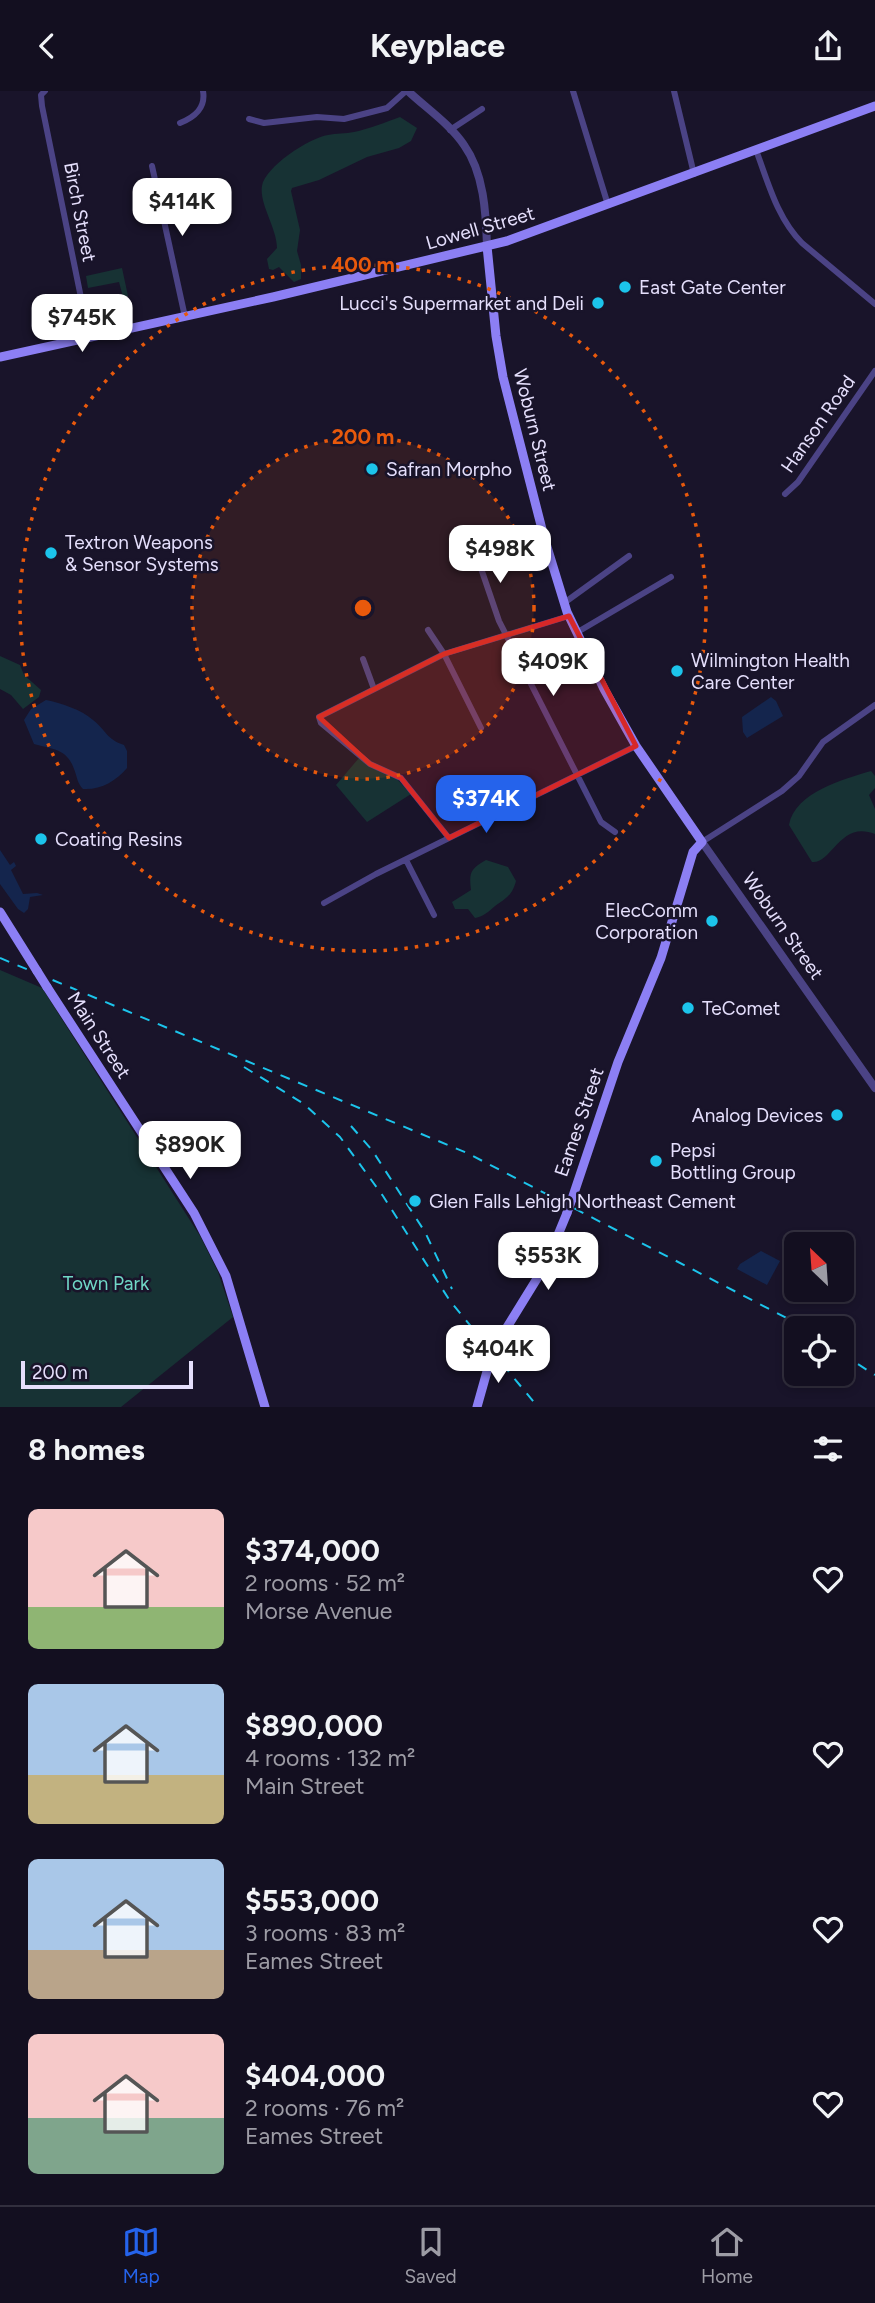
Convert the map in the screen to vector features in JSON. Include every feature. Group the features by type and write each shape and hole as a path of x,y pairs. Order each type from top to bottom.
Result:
{"main road":[{"name":"Lowell Street","path":"0,357 185,317 487,246 694,174 875,106"},
{"name":"Woburn Street","path":"487,246 503,377 544,537 564,603 576,633 636,745 702,842"},
{"name":"Eames Street","path":"477,1407 493,1350 546,1264 567,1213 618,1062 661,958 693,852 702,842"},
{"name":"Main Street","path":"0,912 212,1245 229,1284 265,1407"}],"street":[{"path":"180,123 196,114 204,100 203,91"},
{"path":"249,119 264,123 317,117 344,119 387,108 407,91"},
{"name":"Woburn Street","path":"407,91 450,130 468,151 480,182 487,246"},
{"path":"573,91 608,205"},
{"path":"674,91 694,174"},
{"name":"Birch Street","path":"43,92 42,106 89,337"},
{"path":"450,130 482,109"},
{"path":"756,150 780,212 791,232 875,304"},
{"path":"152,166 185,317"},
{"name":"Hanson Road","path":"785,494 798,482 875,371"},
{"path":"473,545 492,605 506,634 601,822 615,832"},
{"path":"564,603 629,556"},
{"path":"576,633 671,577"},
{"path":"449,838 403,780 370,764 321,723 320,716 444,654 569,616"},
{"path":"428,629 444,654 481,728"},
{"path":"363,659 374,689"},
{"path":"702,842 782,791 799,776 823,742 875,705"},
{"path":"324,902 636,745"},
{"name":"Woburn Street","path":"702,842 875,1088"},
{"path":"406,860 434,915"}],"highlighted area":[{"path":"569,616 636,746 449,838 401,778 370,764 319,717 444,654"}],"green space":[{"path":"400,117 417,128 411,141 399,148 367,157 319,180 292,188 300,230 297,251 301,279 294,282 279,267 269,269 267,259 277,248 265,208 262,186 271,170 300,147 320,137 360,131"},
{"path":"122,268 128,296 123,297 119,282 88,288 86,276"},
{"path":"0,656 20,665 24,675 41,690 39,697 23,709 11,695 0,689"},
{"path":"359,758 394,776 411,794 367,822 336,785"},
{"path":"871,771 875,776 875,788 869,795 875,809 875,834 863,831 853,833 845,837 825,857 812,862 789,825 793,814 810,796 822,789"},
{"path":"486,860 508,867 516,881 508,896 475,918 468,909 455,909 452,902 471,890 472,872"},
{"name":"Town Park","path":"0,970 42,988 200,1236 218,1272 233,1317 121,1407 0,1407"}],"water":[{"path":"771,697 783,716 747,738 743,732 742,717"},
{"path":"46,700 83,713 110,737 124,745 127,751 127,768 108,784 83,789 67,757 58,751 34,744 24,720 31,709"},
{"path":"0,850 10,865 14,862 16,866 11,870 23,894 43,895 30,897 28,909 24,913 0,884"},
{"path":"761,1251 780,1261 767,1285 737,1269 740,1264"}],"railway":[{"path":"0,958 467,1153 784,1317"},
{"path":"244,1067 304,1104 340,1137 383,1196 450,1301 538,1407"},
{"path":"351,1126 372,1150 425,1232 452,1289"},
{"path":"854,1362 875,1375"}],"place":[{"name":"East Gate Center","path":"625,287"},
{"name":"Lucci's Supermarket and Deli","path":"598,303"},
{"name":"Safran Morpho","path":"372,469"},
{"name":"Textron Weapons & Sensor Systems","path":"51,553"},
{"name":"Wilmington Health Care Center","path":"677,671"},
{"name":"Coating Resins","path":"41,839"},
{"name":"ElecComm Corporation","path":"712,921"},
{"name":"TeComet","path":"688,1008"},
{"name":"Analog Devices","path":"837,1115"},
{"name":"Pepsi Bottling Group","path":"656,1161"},
{"name":"Glen Falls Lehigh Northeast Cement","path":"415,1201"}]}
